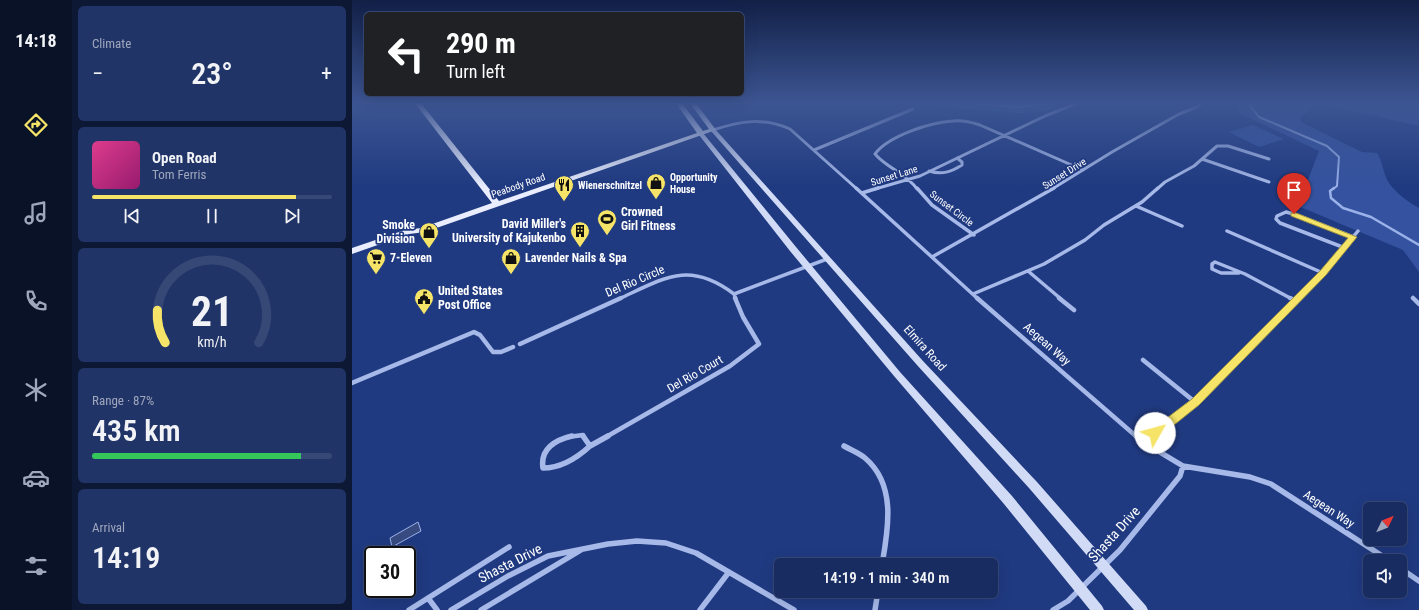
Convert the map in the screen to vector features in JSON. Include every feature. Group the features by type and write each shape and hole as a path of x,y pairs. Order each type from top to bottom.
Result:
{"main road":[{"path":"439,130 497,204"},
{"path":"698,130 807,266 897,374 1008,500 1098,610"},
{"name":"Peabody Road","path":"352,251 408,232 422,230 712,130"},
{"name":"Elmira Road","path":"713,130 920,363 1104,564 1142,610"},
{"name":"Peabody Road","path":"352,258 411,237 422,230"}],"street":[{"name":"Aegean Way","path":"792,130 932,258 1143,442 1183,466 1250,477 1271,484 1379,554"},
{"path":"814,150 861,130"},
{"name":"Sunset Circle","path":"917,130 883,144 876,149 875,154 882,162 910,179 923,197 932,205 974,235"},
{"name":"Sunset Circle","path":"993,130 1083,170"},
{"name":"Sunset Lane","path":"862,193 910,179 1014,130"},
{"name":"Sunset Drive","path":"932,258 974,235 1150,130"},
{"path":"973,294 1028,271 1085,240 1104,225 1136,206 1154,189 1194,166 1218,146 1228,146 1269,158"},
{"name":"Sunset Lane","path":"929,171 937,174 948,173 962,165 962,162 957,158"},
{"path":"1202,159 1269,182"},
{"path":"1136,206 1182,226"},
{"path":"1345,248 1280,223 1276,220 1277,216 1286,212 1294,214 1353,237"},
{"path":"1227,231 1323,273"},
{"path":"1143,442 1196,402 1323,273 1358,231"},
{"path":"734,294 827,259"},
{"path":"1239,273 1224,274 1216,272 1212,269 1212,264 1215,262 1221,264 1295,300"},
{"path":"1028,271 1074,310"},
{"name":"Del Rio Circle","path":"520,344 664,278 680,274 697,274 714,280 734,294"},
{"name":"Del Rio Court","path":"590,446 730,366 759,344 743,316 734,294"},
{"path":"1414,298 1419,304"},
{"path":"352,383 474,332 480,335 493,352 502,352 513,347"},
{"path":"1143,360 1196,402"},
{"path":"574,435 583,435 590,446 585,452 561,466 551,469 543,468 541,462 544,454 554,442 574,435"},
{"path":"844,446 866,460 880,477 888,499 889,521 883,558"},
{"name":"Shasta Drive","path":"1053,610 1068,601 1122,547 1180,476 1183,466"},
{"name":"Shasta Drive","path":"451,610 501,579 546,557 622,541 657,541 681,546 794,610"},
{"path":"409,610 509,547"},
{"name":"Shasta Drive","path":"481,610 585,548"},
{"path":"700,610 729,572"},
{"path":"1407,573 1419,581"},
{"path":"428,598 437,610"},
{"path":"874,610 877,598"}],"shaded area":[{"path":"1234,130 1265,130 1284,139 1259,147 1229,132"},
{"path":"1276,130 1318,130 1362,152 1377,153 1389,183 1402,197 1419,208 1419,272 1403,250 1298,206 1319,151"},
{"path":"418,522 421,531 394,546 392,546 390,538"}],"waterway":[{"path":"1291,130 1327,146 1339,157 1337,186 1333,189"},
{"path":"1334,188 1330,191 1331,198 1343,208 1371,217 1419,245"}],"place":[{"name":"Opportunity House","path":"656,200"},
{"name":"Wienerschnitzel","path":"564,202"},
{"name":"Crowned Girl Fitness","path":"607,236"},
{"name":"David Miller's University of Kajukenbo","path":"580,248"},
{"name":"Smoke Division","path":"429,249"},
{"name":"7-Eleven","path":"376,275"},
{"name":"Lavender Nails & Spa","path":"511,275"},
{"name":"United States Post Office","path":"424,315"}],"route":[{"path":"1155,433 1196,402 1323,273 1353,237 1294,214"}]}
